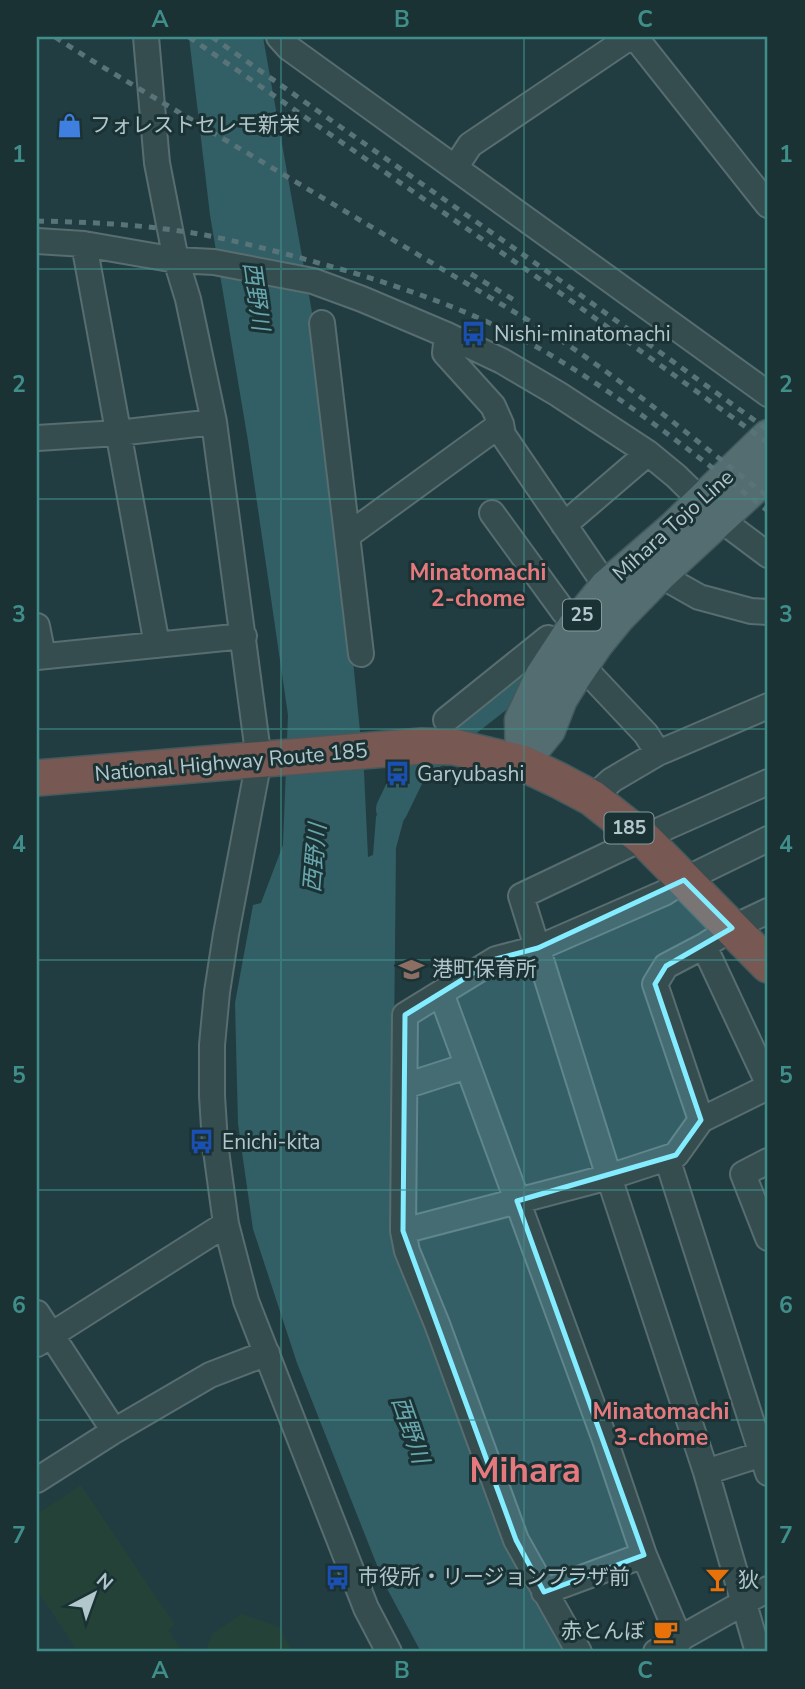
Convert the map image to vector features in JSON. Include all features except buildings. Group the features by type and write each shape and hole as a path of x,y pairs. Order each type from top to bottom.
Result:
{"highway":[{"name":"National Highway Route 185","path":"37,778 362,752 441,737 522,763 592,798 644,839 684,880 718,937 768,965"}],"main road":[{"name":"Mihara Tojo Line","path":"572,646 597,644 660,575 768,436"},
{"name":"Mihara Tojo Line","path":"522,763 521,720 542,675 572,646 606,586 711,510 768,475"}],"street":[{"path":"146,37 157,163 176,260 188,299 214,422 244,636 271,758 224,946 217,992 212,1045 212,1096 215,1143 226,1224 239,1278 267,1353 366,1608 389,1652"},
{"path":"279,37 289,48 768,394"},
{"path":"455,168 470,145 632,37 768,205"},
{"path":"37,241 84,244 176,260 214,262 313,281 447,335 502,360 648,453 677,476 711,510 768,555"},
{"path":"84,244 157,645"},
{"path":"322,323 361,654"},
{"path":"447,335 445,353 493,406 503,435 606,586"},
{"path":"37,438 118,433 214,422"},
{"path":"347,536 501,424"},
{"path":"564,525 648,453"},
{"path":"492,513 564,612 572,646 646,734 658,753"},
{"path":"660,575 699,597 751,611 768,612"},
{"path":"37,626 40,656 244,636"},
{"path":"441,737 548,638 572,646"},
{"path":"592,798 612,780 658,753 768,708"},
{"path":"758,1652 706,1472 609,1177 521,896 768,782"},
{"path":"579,1652 516,1540 442,1337 407,1251 403,1231 405,1015 496,959 538,948 664,893 684,880 768,839"},
{"path":"701,1120 655,984 666,966 768,911"},
{"path":"403,1231 609,1177 676,1155 701,1120 768,1085 718,937"},
{"path":"441,993 601,1427 644,1555 680,1640"},
{"path":"405,1086 467,1066"},
{"path":"667,1158 765,1464 706,1472"},
{"path":"768,1161 743,1174 768,1238"},
{"path":"44,1339 226,1224"},
{"path":"37,1313 44,1339 114,1431"},
{"path":"37,1480 209,1375 267,1353"},
{"path":"544,1592 644,1555"},
{"path":"656,1652 768,1589"}],"highlighted area":[{"path":"684,880 732,928 666,966 655,984 701,1120 676,1155 517,1201 644,1555 544,1592 516,1540 403,1231 405,1015 496,959 538,948"}],"green space":[{"path":"81,1485 175,1625 168,1630 183,1652 78,1652 37,1590 37,1514"},
{"path":"242,1614 279,1627 293,1652 205,1652 212,1634"}],"water":[{"name":"西野川","path":"189,37 263,37 313,318 352,650 364,772 368,857 373,855 376,817 395,770 424,774 409,800 396,848 392,1238 570,1652 421,1652 384,1583 297,1363 253,1229 238,1124 235,1003 253,905 261,903 283,845 288,715 248,441 210,215"}],"waterway":[{"path":"392,809 409,774 465,722 516,682"}],"railway":[{"path":"55,37 553,335 636,393 768,497"},
{"path":"189,37 563,295 768,443"},
{"path":"212,37 568,286 768,430"},
{"path":"37,221 121,225 205,235 354,273 446,305 513,334 596,383 768,511"},
{"path":"471,274 519,303"}],"place":[{"name":"フォレストセレモ新栄","path":"70,125"},
{"name":"Nishi-minatomachi","path":"474,334"},
{"name":"Garyubashi","path":"397,774"},
{"name":"港町保育所","path":"412,969"},
{"name":"Enichi-kita","path":"202,1142"},
{"name":"市役所・リージョンプラザ前","path":"338,1577"},
{"name":"狄","path":"718,1580"},
{"name":"赤とんぼ","path":"665,1631"}],"district":[{"name":"Minatomachi 2-chome","path":"478,585"},
{"name":"Minatomachi 3-chome","path":"661,1424"},
{"name":"Mihara","path":"525,1470"}]}
